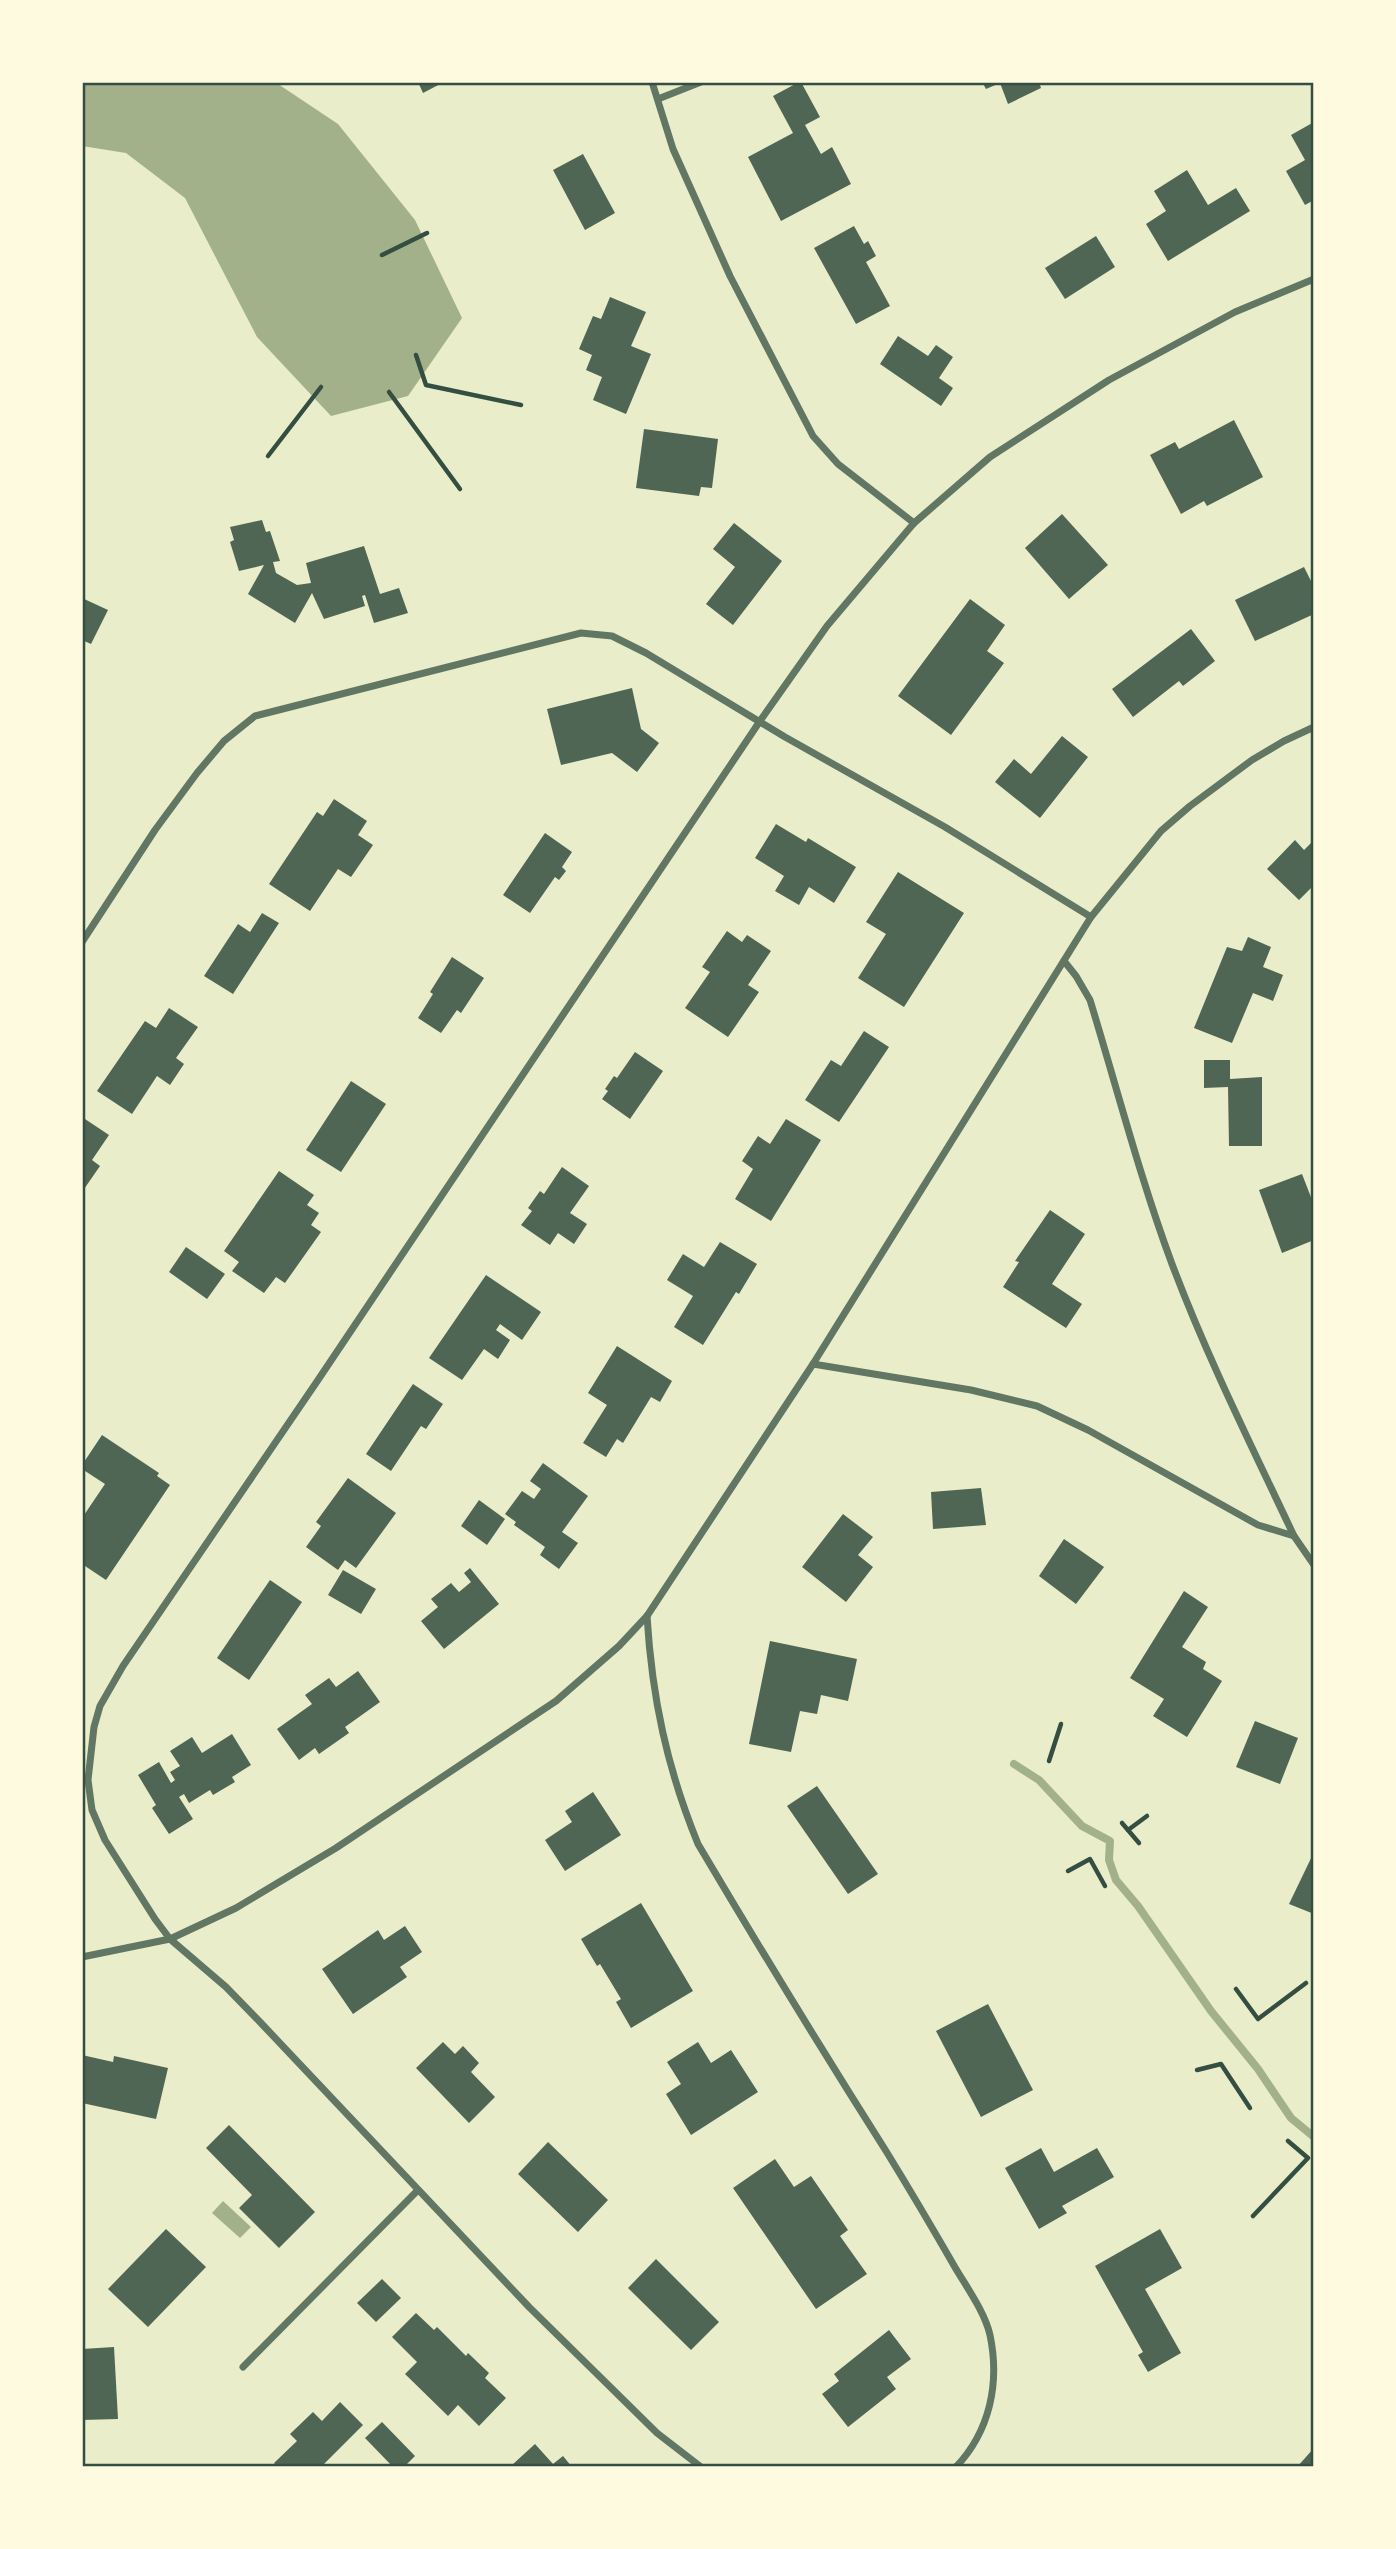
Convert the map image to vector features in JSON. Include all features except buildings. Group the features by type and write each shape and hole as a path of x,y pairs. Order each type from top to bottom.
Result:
{"street":[{"path":"652,82 673,149 730,276 813,436 838,464 914,523"},
{"path":"658,99 701,82"},
{"path":"701,2467 657,2433 417,2191 226,1987 170,1939 105,1840 92,1810 88,1780 94,1727 100,1706 123,1666 325,1371 760,721 827,626 914,523 990,457 1110,380 1235,312 1314,279"},
{"path":"82,943 155,830 197,772 224,741 255,716 581,633 612,636 646,653 945,827 1091,916"},
{"path":"82,1957 170,1939 236,1908 337,1848 482,1752 556,1701 620,1646 647,1616 813,1364 1091,916 1161,831 1190,806 1252,760 1314,727"},
{"path":"1064,961 1090,1000 1149,1196 1173,1265 1250,1443 1294,1536 1314,1565"},
{"path":"813,1364 971,1390 1037,1406 1088,1430 1258,1525 1294,1536"},
{"path":"647,1616 650,1670 662,1731 678,1795 698,1844 916,2200 967,2286 989,2331 994,2361 992,2396 980,2433 971,2450 956,2467"},
{"path":"243,2367 417,2191"}],"path":[{"path":"382,255 427,233"},
{"path":"416,355 426,385 521,405"},
{"path":"268,456 321,387"},
{"path":"388,392 460,489"},
{"path":"1049,1761 1061,1724"},
{"path":"1128,1830 1147,1816"},
{"path":"1122,1823 1139,1843"},
{"path":"1068,1871 1090,1859 1105,1886"},
{"path":"1236,1989 1258,2019 1306,1983"},
{"path":"1197,2070 1221,2064 1250,2108"},
{"path":"1253,2216 1308,2158 1288,2141"}],"shaded area":[{"path":"82,82 275,82 338,124 415,220 462,318 408,396 331,416 257,337 185,198 126,153 82,146"},
{"path":"223,2201 251,2227 240,2238 212,2213"}],"waterway":[{"path":"1014,1764 1039,1780 1082,1826 1110,1841 1109,1860 1116,1880 1138,1906 1211,2011 1258,2069 1291,2118 1314,2137"}]}
